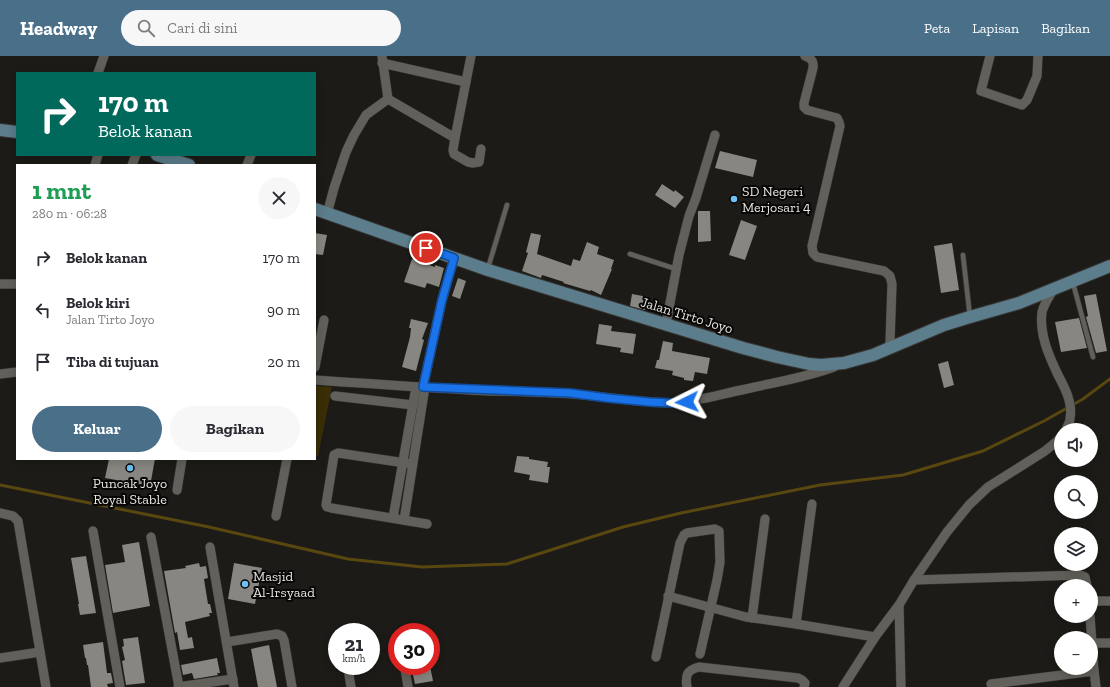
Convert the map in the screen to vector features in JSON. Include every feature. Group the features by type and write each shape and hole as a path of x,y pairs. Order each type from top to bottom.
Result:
{"street":[{"path":"98,72 104,56"},
{"path":"471,56 452,150 454,154 468,162 474,163 479,162 482,149"},
{"path":"805,56 811,58 814,63 814,68 804,107 807,110 837,118 840,126 812,246 813,253 817,257 884,271 890,276 892,284 889,348"},
{"path":"990,56 981,91 1022,105 1027,100 1037,76 1038,56"},
{"path":"388,99 382,60 466,82"},
{"path":"388,99 455,138"},
{"path":"327,214 346,152 354,135 366,115 388,99"},
{"path":"0,130 16,132"},
{"path":"666,324 676,269 689,216 715,135"},
{"path":"161,156 186,164"},
{"name":"Jalan Tirto Joyo","path":"316,209 488,270 743,348 809,364 821,365 844,363 873,355 944,325 1019,303 1110,266"},
{"path":"393,518 408,464 421,387 442,300 454,258"},
{"path":"0,284 16,284"},
{"path":"1053,290 1044,306 1042,313 1043,333 1052,362 1067,392 1071,413 1069,423"},
{"path":"316,362 324,320"},
{"path":"316,380 421,387 570,393 608,398 672,403 709,398 747,388 801,378 844,363"},
{"path":"0,374 16,372"},
{"path":"404,520 413,405 421,387"},
{"path":"335,396 413,405"},
{"path":"843,687 875,637 899,605 914,580 947,532 968,505 988,487 1045,451 1054,444"},
{"path":"408,464 338,453 334,455 326,505 327,507 427,524"},
{"path":"176,490 182,460"},
{"path":"276,516 287,460"},
{"path":"796,624 812,504"},
{"path":"0,513 13,516 18,521 46,687"},
{"path":"752,618 765,520"},
{"path":"656,657 668,596 682,538 687,533 715,529 719,531 720,562 700,654"},
{"path":"93,531 120,687"},
{"path":"152,536 178,687 234,683 210,547"},
{"path":"914,580 1080,575 1086,577 1086,579"},
{"path":"668,596 752,618 875,637"},
{"path":"1098,601 1110,601"},
{"path":"899,605 900,687"},
{"path":"227,642 277,634 282,636 292,687"},
{"path":"1098,643 1110,643"},
{"path":"0,658 40,652"},
{"path":"686,687 685,678 693,669 699,667 798,678 805,683 804,687"},
{"path":"349,675 351,687"},
{"path":"406,675 408,687"},
{"path":"991,684 1041,683 1076,675"},
{"path":"1094,675 1096,687"}],"lane":[{"path":"488,270 507,205"},
{"path":"630,254 676,269"},
{"path":"963,254 970,317"},
{"path":"1072,281 1093,357"}],"shaded area":[{"path":"316,386 332,387 318,456 316,456"}],"building":[{"path":"720,151 757,160 753,177 715,168"},
{"path":"662,184 674,192 675,190 684,197 675,208 655,195"},
{"path":"698,211 710,211 711,241 698,242"},
{"path":"741,220 757,226 745,260 729,255"},
{"path":"316,233 327,235 323,255 316,254"},
{"path":"531,233 541,235 537,254 571,266 573,259 580,261 587,242 599,247 597,254 614,260 612,269 601,295 591,290 590,291 563,283 564,282 542,275 541,278 522,271 528,253 526,252"},
{"path":"952,243 959,290 941,293 934,246"},
{"path":"412,259 435,267 435,265 444,268 439,287 427,283 425,288 404,282"},
{"path":"458,278 466,281 460,299 452,296"},
{"path":"632,294 648,297 645,310 630,306"},
{"path":"1096,294 1107,351 1096,353 1086,317 1088,316 1084,296"},
{"path":"1079,318 1087,348 1061,352 1055,322"},
{"path":"411,319 428,323 422,339 424,340 416,371 402,367 410,337 411,328 409,328"},
{"path":"599,324 612,326 611,331 636,334 633,354 620,352 621,348 596,344"},
{"path":"663,341 673,343 672,351 710,358 707,374 695,372 693,381 684,380 684,378 672,375 673,371 655,368 657,360 659,360"},
{"path":"948,361 954,385 944,388 938,364"},
{"path":"517,456 529,457 529,459 548,462 547,467 550,467 548,483 529,480 530,475 514,472"},
{"name":"Puncak Joyo Royal Stable","path":"109,460 155,460 150,486 105,478"},
{"path":"139,542 150,606 113,613 105,565 125,562 122,545"},
{"path":"86,556 96,613 80,615 71,558"},
{"path":"199,563 200,567 206,566 208,578 204,579 208,604 210,604 212,613 209,613 210,616 185,622 188,638 192,637 194,648 180,650 177,632 175,633 164,571 186,568 185,566"},
{"name":"Masjid Al-Irsyaad","path":"234,563 262,568 255,604 228,599"},
{"path":"138,637 145,683 126,685 122,661 125,660 122,647 124,646 123,639"},
{"path":"103,642 107,673 111,673 113,683 107,684 108,687 91,687 83,645"},
{"path":"269,645 277,687 258,687 251,649"},
{"path":"217,658 220,673 217,673 218,675 194,679 192,673 183,675 181,665"},
{"path":"413,675 432,675 433,681 415,684"}],"waterway":[{"path":"0,485 209,527 348,559 422,567 507,564 623,527 681,513 820,485 903,475 983,451 1044,421 1083,399 1110,379"}],"place":[{"name":"SD Negeri Merjosari 4","path":"734,199"},
{"name":"Puncak Joyo Royal Stable","path":"130,468"},
{"name":"Masjid Al-Irsyaad","path":"245,584"}],"route":[{"path":"426,248 454,258 442,300 423,387 490,391 570,393 650,402 687,402"}]}
